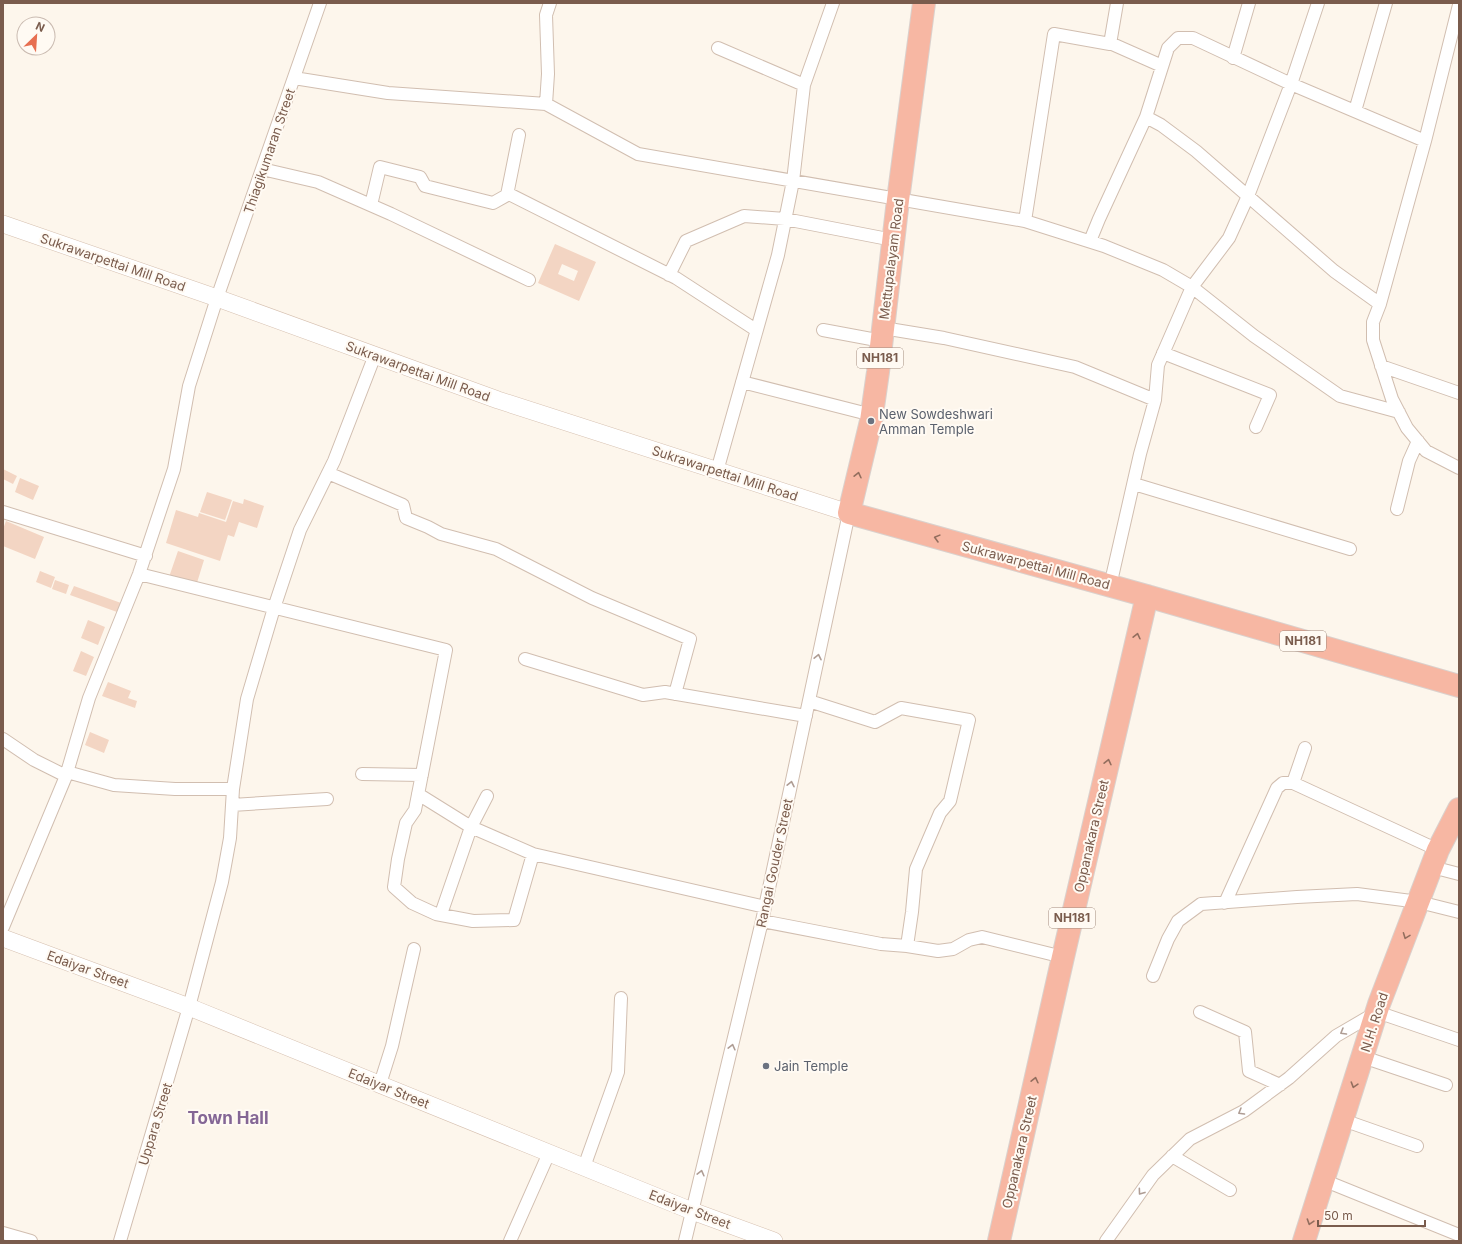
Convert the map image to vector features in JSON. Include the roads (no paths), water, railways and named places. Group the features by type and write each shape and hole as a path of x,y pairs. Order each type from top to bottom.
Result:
{"highway":[{"name":"Mettupalayam Road","path":"849,513 872,415 924,3"},
{"name":"Sukrawarpettai Mill Road","path":"849,513 1147,596 1459,686"},
{"name":"Oppanakara Street","path":"999,1241 1062,957 1147,596"},
{"name":"N.H. Road","path":"1304,1241 1377,1012 1435,858 1459,809"}],"street":[{"name":"Thiagikumaran Street","path":"3,927 66,774 89,698 146,556 174,470 189,386 217,298 320,3"},
{"path":"546,104 548,74 546,15 550,3"},
{"path":"717,471 778,255 793,181 804,85 833,3"},
{"path":"1110,43 1117,3"},
{"path":"1233,58 1249,3"},
{"path":"1110,586 1155,400 1158,365 1192,287 1229,238 1248,196 1291,84 1318,3"},
{"path":"1355,111 1386,3"},
{"path":"1459,5 1457,22 1425,141 1380,304 1373,322 1373,340 1381,366 1392,399 1407,428 1426,452 1459,468"},
{"path":"1025,222 1054,34 1110,43 1162,66"},
{"path":"1090,241 1146,117 1168,48 1178,38 1193,38 1291,84 1425,141"},
{"path":"718,48 804,85"},
{"path":"294,78 388,94 546,104 638,154 1025,222 1090,241 1163,270 1192,287 1254,336 1340,396 1399,412"},
{"path":"1146,117 1161,125 1196,151 1334,271 1380,304"},
{"path":"507,195 519,135"},
{"path":"371,205 380,166 420,177 425,186 493,203 509,194 670,275 756,330"},
{"path":"262,169 318,182 371,205 529,280"},
{"path":"670,275 686,241 744,216 785,219 893,240"},
{"name":"Sukrawarpettai Mill Road","path":"3,224 217,298 498,400 849,513"},
{"path":"823,330 944,338 1075,367 1155,400"},
{"path":"1163,353 1270,394 1256,427"},
{"name":"Uppara Street","path":"120,1241 189,1007 222,882 230,838 233,789 247,699 274,608 300,530 328,473 375,355"},
{"path":"1381,366 1459,393"},
{"path":"742,382 872,415"},
{"path":"1397,509 1409,461 1418,441"},
{"path":"328,473 403,505 406,518 441,534 496,549 592,598 690,638 675,694"},
{"path":"1134,484 1350,549"},
{"path":"3,512 146,556"},
{"name":"Rangai Gouder Street","path":"685,1241 762,921 849,513"},
{"path":"139,574 446,650 415,810 406,823 394,886 412,903 441,914 473,921 514,920 533,854"},
{"path":"525,659 643,695 665,692 806,716"},
{"path":"809,701 875,722 901,708 969,720 950,801 940,813 916,869 907,946"},
{"path":"3,740 34,760 66,774 114,785 175,789 233,789"},
{"path":"1293,783 1305,748"},
{"path":"362,774 422,775"},
{"path":"1225,902 1277,788 1283,783 1293,783 1435,858 1459,874"},
{"path":"418,794 471,828 533,854 765,907"},
{"path":"441,914 471,828 487,796"},
{"path":"232,805 327,799"},
{"path":"1153,976 1168,939 1178,921 1201,904 1297,896 1357,894 1419,902 1459,912"},
{"path":"762,921 881,944 938,951 953,949 969,940 982,938 1062,957"},
{"name":"Edaiyar Street","path":"3,938 189,1007 692,1211 774,1241"},
{"path":"380,1084 392,1046 414,949"},
{"path":"584,1167 618,1072 621,998"},
{"path":"1200,1012 1245,1032 1249,1071 1280,1085"},
{"path":"1106,1241 1153,1175 1190,1139 1244,1111 1289,1078 1336,1036 1377,1012 1459,1040"},
{"path":"1363,1057 1446,1085"},
{"path":"1343,1120 1416,1146"},
{"path":"510,1241 549,1153"},
{"path":"1172,1156 1230,1190"},
{"path":"1323,1180 1459,1235"},
{"path":"3,1233 31,1241"}],"place":[{"name":"New Sowdeshwari Amman Temple","path":"871,421"},
{"name":"Jain Temple","path":"766,1066"}],"district":[{"name":"Town Hall","path":"228,1118"}]}
